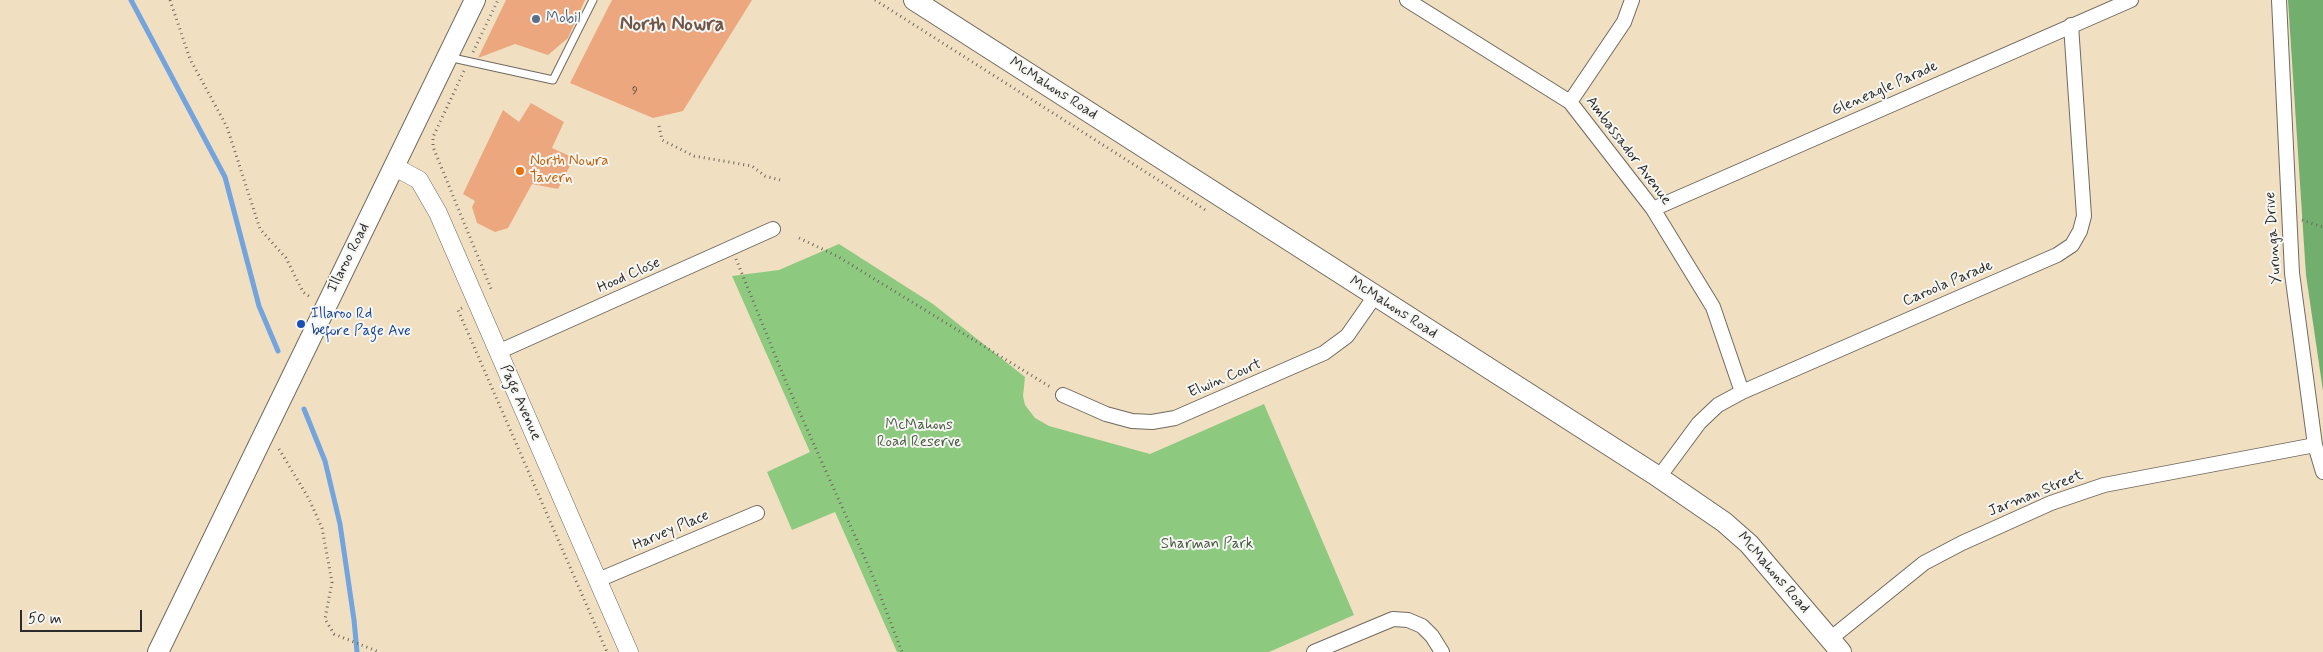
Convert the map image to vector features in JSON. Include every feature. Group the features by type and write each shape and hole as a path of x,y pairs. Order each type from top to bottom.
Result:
{"main road":[{"name":"Illaroo Road","path":"158,652 308,340 395,167 475,0"},
{"name":"McMahons Road","path":"914,0 1659,478 1737,532 1836,646"}],"street":[{"name":"Ambassador Avenue","path":"1407,0 1570,102 1653,208 1713,307 1742,392"},
{"path":"1570,102 1624,22 1632,0"},
{"name":"Gleneagle Parade","path":"1653,208 2131,0"},
{"name":"Yurunga Drive","path":"2279,0 2292,274 2315,445 2323,472"},
{"name":"Caroola Parade","path":"1659,478 1706,414 1718,405 1742,392 2057,255 2072,244 2080,231 2084,208 2072,25"},
{"name":"Page Avenue","path":"395,167 416,178 428,192 438,212 629,652"},
{"name":"Hood Close","path":"498,352 773,229"},
{"name":"Elwin Court","path":"1063,395 1106,414 1132,422 1152,422 1175,418 1324,353 1347,336 1375,296"},
{"name":"Jarman Street","path":"1836,646 1924,563 1962,543 2051,503 2104,485 2315,445"},
{"name":"Harvey Place","path":"598,580 757,512"},
{"path":"1314,652 1393,619 1408,620 1422,626 1432,636 1442,652"}],"lane":[{"path":"448,57 553,80 594,0"}],"path":[{"path":"170,0 190,59 227,128 260,229 286,258 303,292 310,297"},
{"path":"492,294 491,285 433,147 433,137 498,0"},
{"path":"659,126 662,140 694,156 752,166 765,176 780,180"},
{"path":"799,238 837,256 1063,395"},
{"path":"732,247 753,304 872,574 902,652"},
{"path":"458,310 607,652"},
{"path":"279,449 310,500 322,528 332,582 325,619 334,634 379,652"}],"green space":[{"path":"2288,0 2323,0 2323,391 2306,275"},
{"path":"839,244 933,304 1025,377 1023,396 1025,405 1035,418 1049,426 1150,454 1264,404 1354,615 1269,652 897,652 835,512 792,530 767,472 810,452 732,276 779,270"}],"building":[{"name":"Mobil","path":"506,0 585,0 568,38 548,55 515,44 478,58"},
{"path":"612,0 752,0 683,111 653,118 570,83"},
{"name":"North Nowra Tavern","path":"531,103 564,122 552,148 574,158 558,189 532,184 508,228 495,232 477,223 472,207 475,201 463,194 503,110 519,122"}],"waterway":[{"path":"131,0 225,177 259,306 278,351"},
{"path":"304,409 325,461 340,524 357,652"}],"place":[{"name":"Mobil","path":"536,19"},
{"name":"North Nowra Tavern","path":"520,171"},
{"name":"Illaroo Rd before Page Ave","path":"301,324"}],"district":[{"name":"North Nowra","path":"672,26"}],"park label":[{"name":"McMahons Road Reserve","path":"919,434"},
{"name":"Sharman Park","path":"1207,545"}]}
